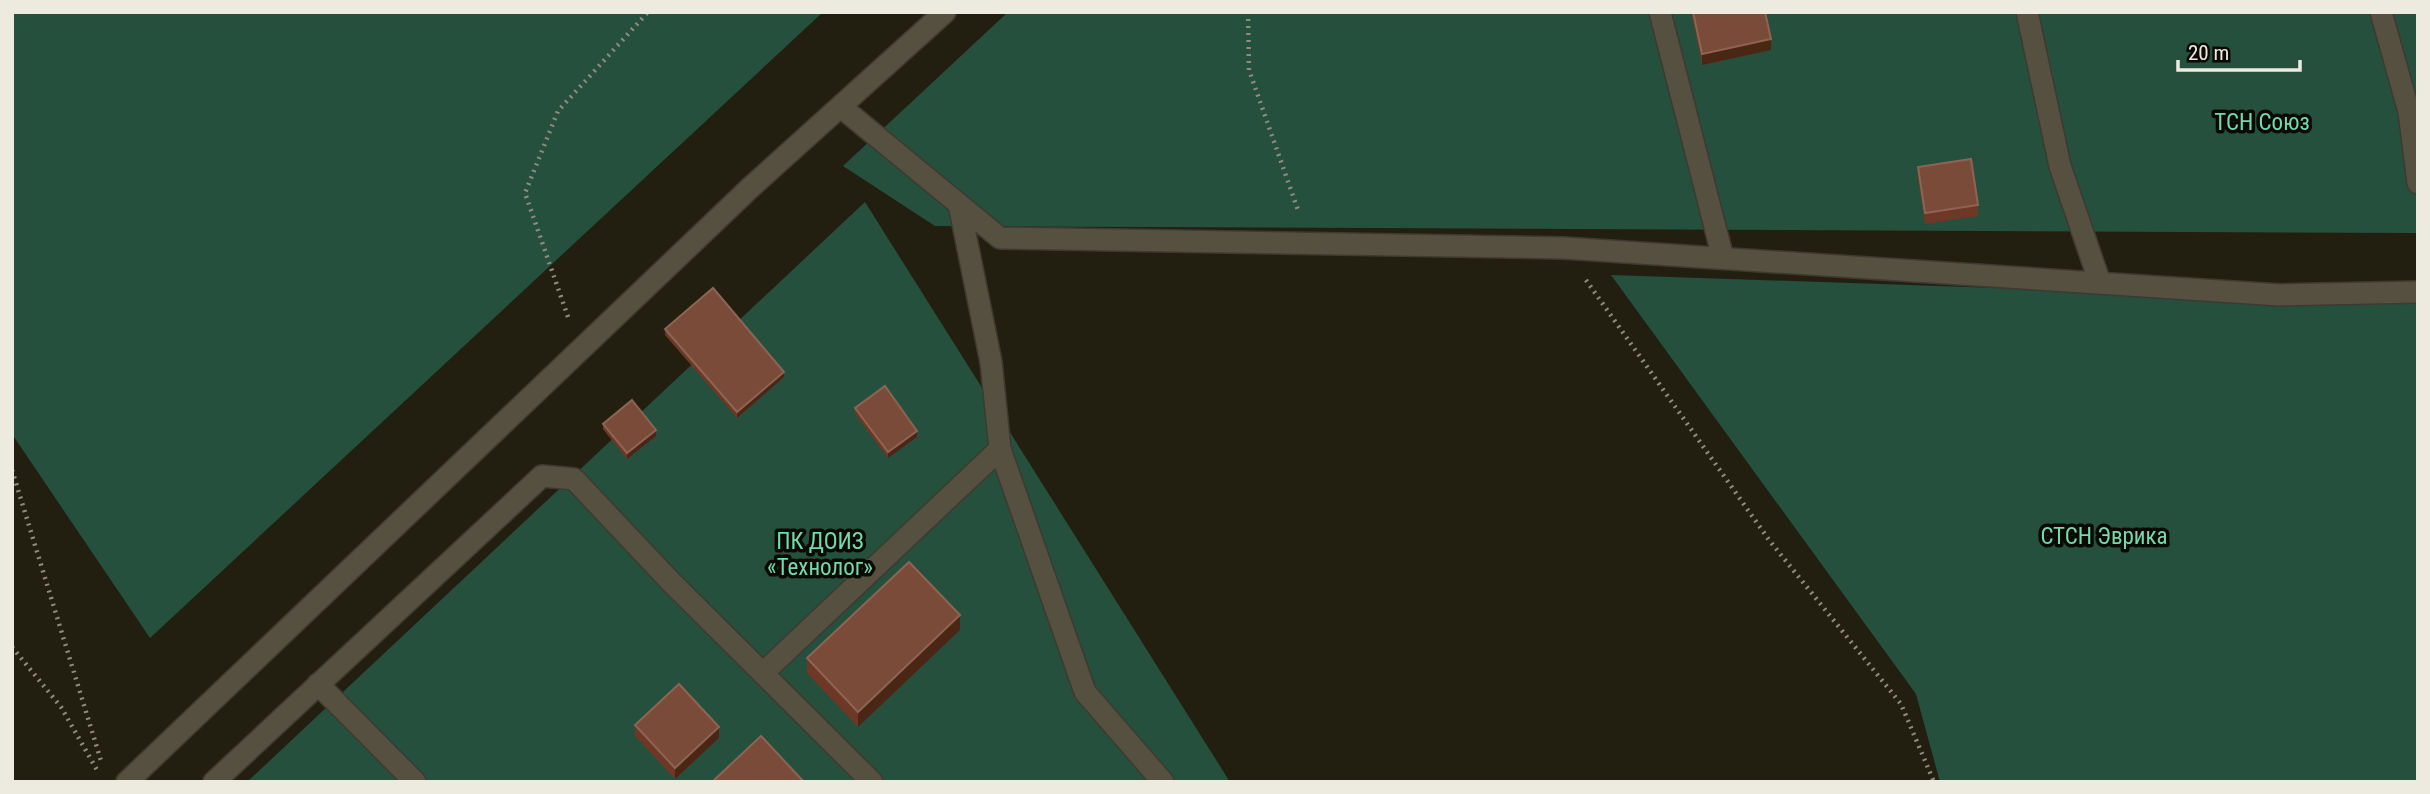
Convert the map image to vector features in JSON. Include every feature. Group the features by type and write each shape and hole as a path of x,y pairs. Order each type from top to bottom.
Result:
{"street":[{"path":"127,782 750,188 945,12"},
{"path":"1660,12 1723,258"},
{"path":"2027,12 2060,166 2099,283"},
{"path":"2381,12 2409,112 2418,183"},
{"path":"841,107 1000,238 1564,248 2280,295 2418,292"},
{"path":"958,204 991,362 1000,449 1085,692 1163,782"},
{"path":"763,673 1000,449"},
{"path":"214,782 542,476 574,479 671,582 872,782"},
{"path":"318,684 415,782"}],"path":[{"path":"580,351 525,193 558,111 648,12"},
{"path":"1248,12 1249,69 1310,243"},
{"path":"1564,248 1769,540 1901,704 1934,782"},
{"path":"12,470 101,770 61,707 12,647"}],"green space":[{"path":"12,12 823,12 150,638 12,434"},
{"name":"ТСН Союз","path":"1008,12 2418,12 2418,233 935,226 843,166"},
{"name":"ПК ДОИЗ «Технолог»","path":"865,202 1230,782 247,782"},
{"name":"СТСН Эврика","path":"1611,275 2418,302 2418,782 1940,782 1916,694"}],"building":[{"path":"1693,12 1765,12 1771,39 1702,54"},
{"path":"1971,159 1978,205 1925,213 1918,167"},
{"path":"713,288 784,372 737,412 665,329"},
{"path":"885,386 917,431 888,452 855,408"},
{"path":"632,400 656,430 627,453 603,424"},
{"path":"909,562 960,615 858,712 807,658"},
{"path":"679,684 719,727 675,768 635,725"},
{"path":"761,736 804,782 712,782"}]}
